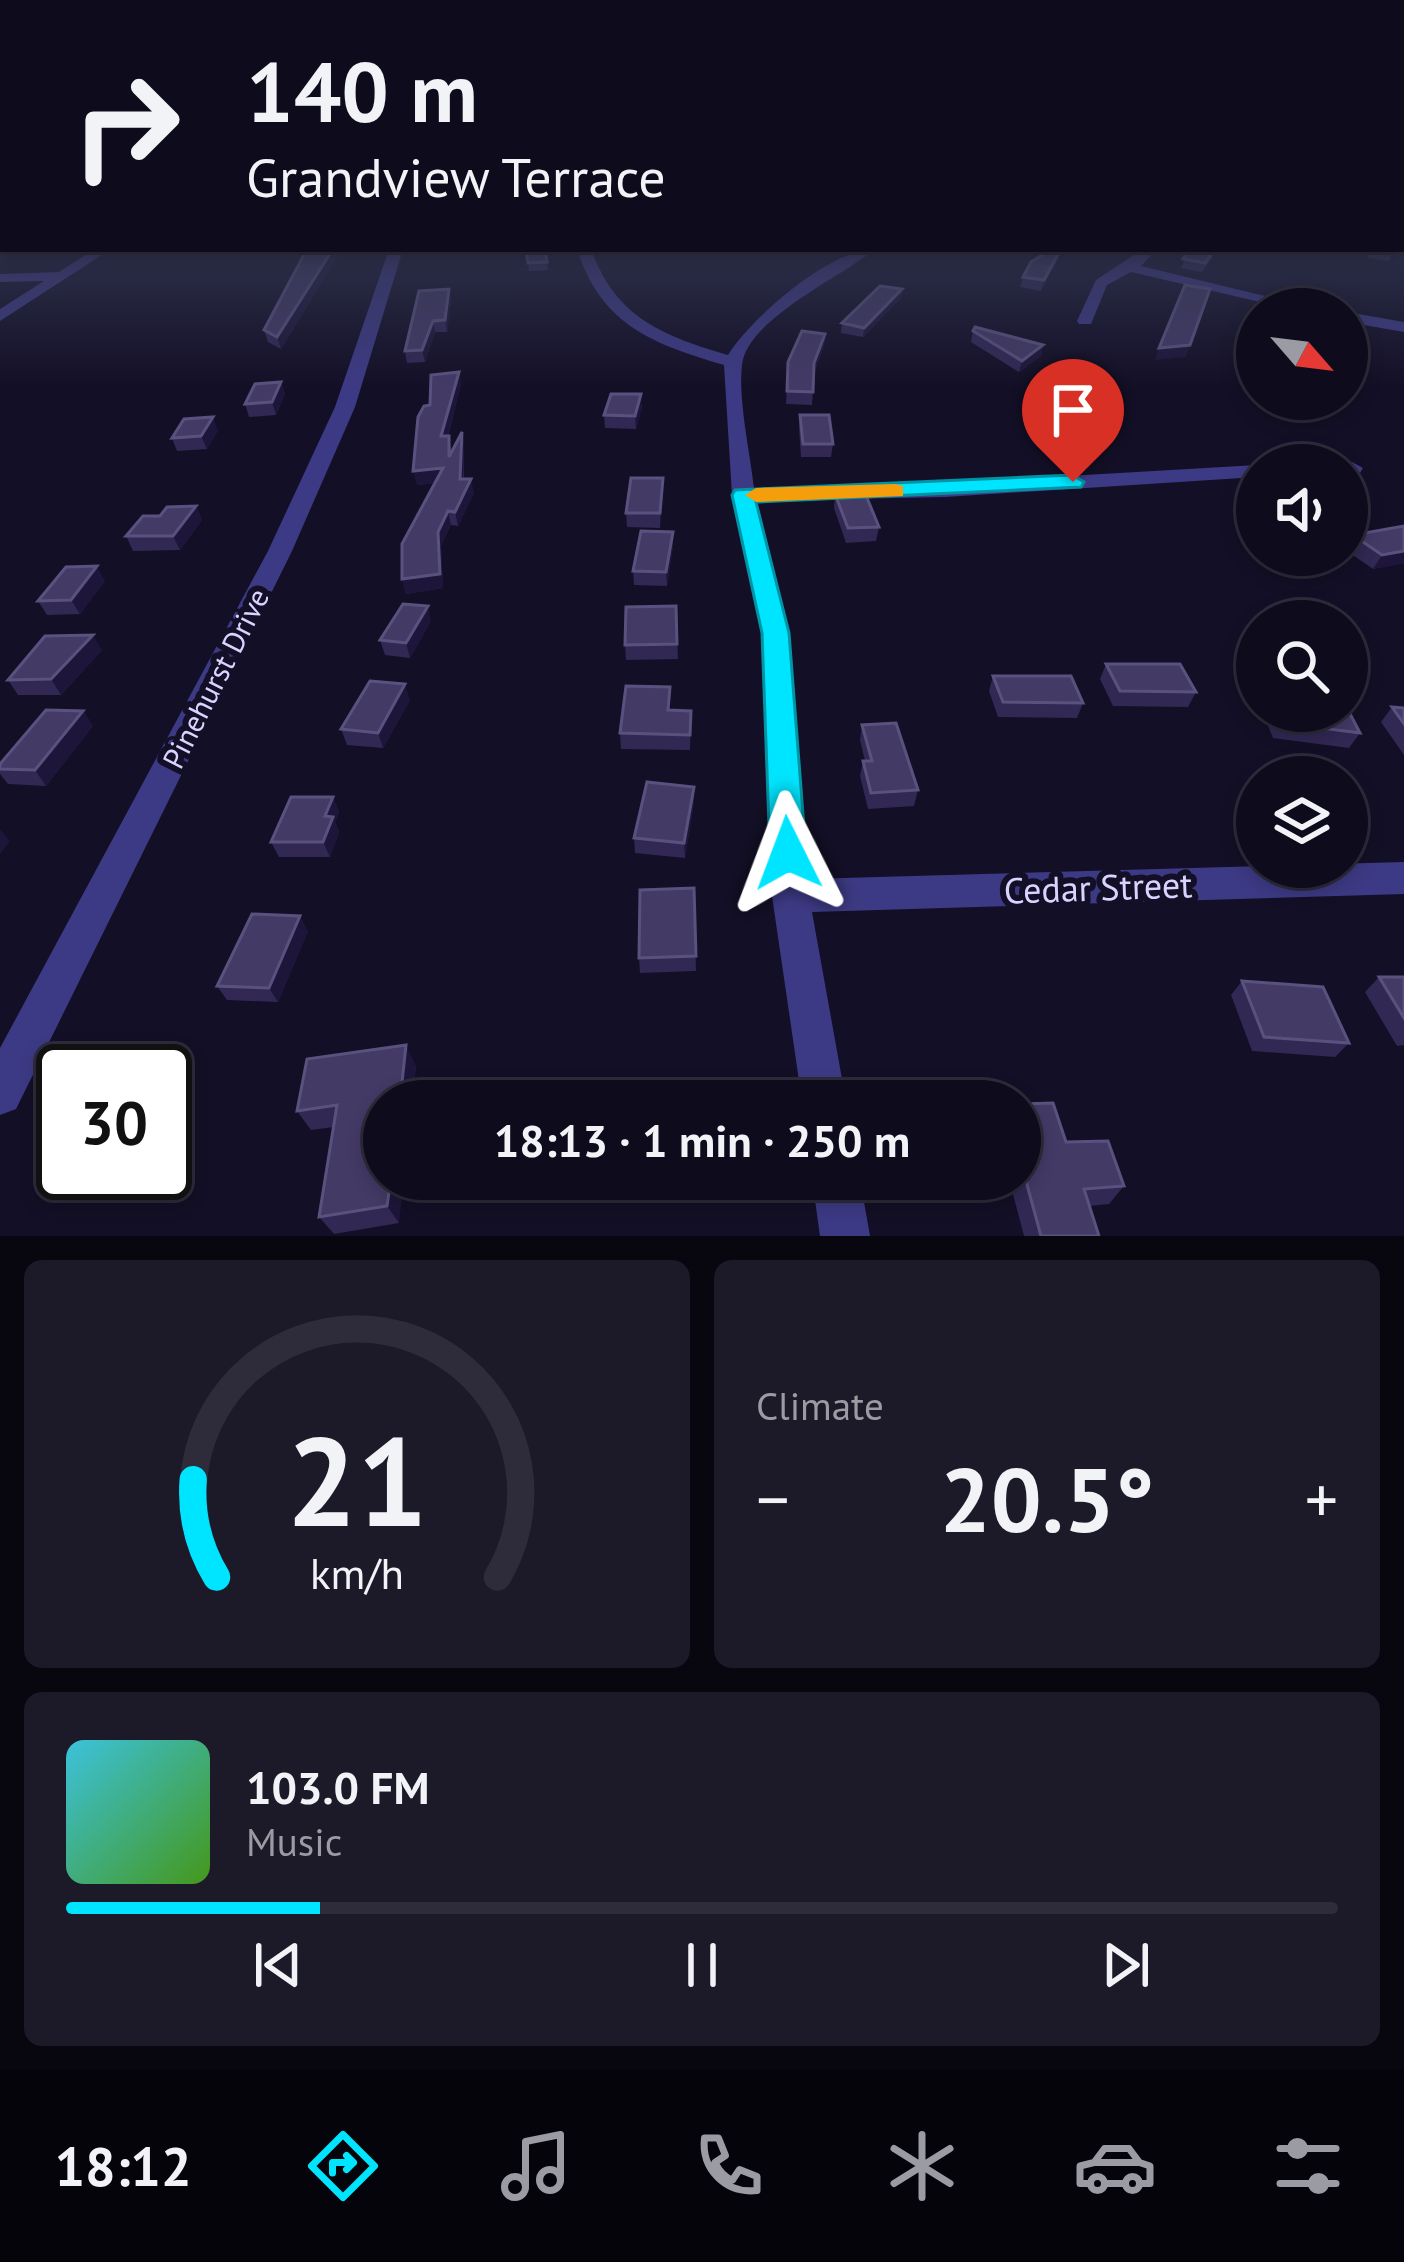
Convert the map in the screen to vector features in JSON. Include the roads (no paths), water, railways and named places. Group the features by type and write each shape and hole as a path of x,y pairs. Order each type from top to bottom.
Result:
{"street":[{"path":"0,316 71,273"},
{"name":"Pinehurst Drive","path":"0,1094 280,551 345,406 388,273"},
{"path":"591,273 607,303 654,337 733,362"},
{"path":"821,1080 791,896 776,633 743,495 733,362 749,335 830,273"},
{"path":"1085,321 1101,283 1118,273"},
{"path":"1153,273 1236,292"},
{"path":"0,278 68,275"},
{"path":"1368,321 1404,327"},
{"path":"743,495 945,490 1236,472"},
{"name":"Cedar Street","path":"791,896 1404,878"},
{"path":"839,1200 845,1236"}]}
